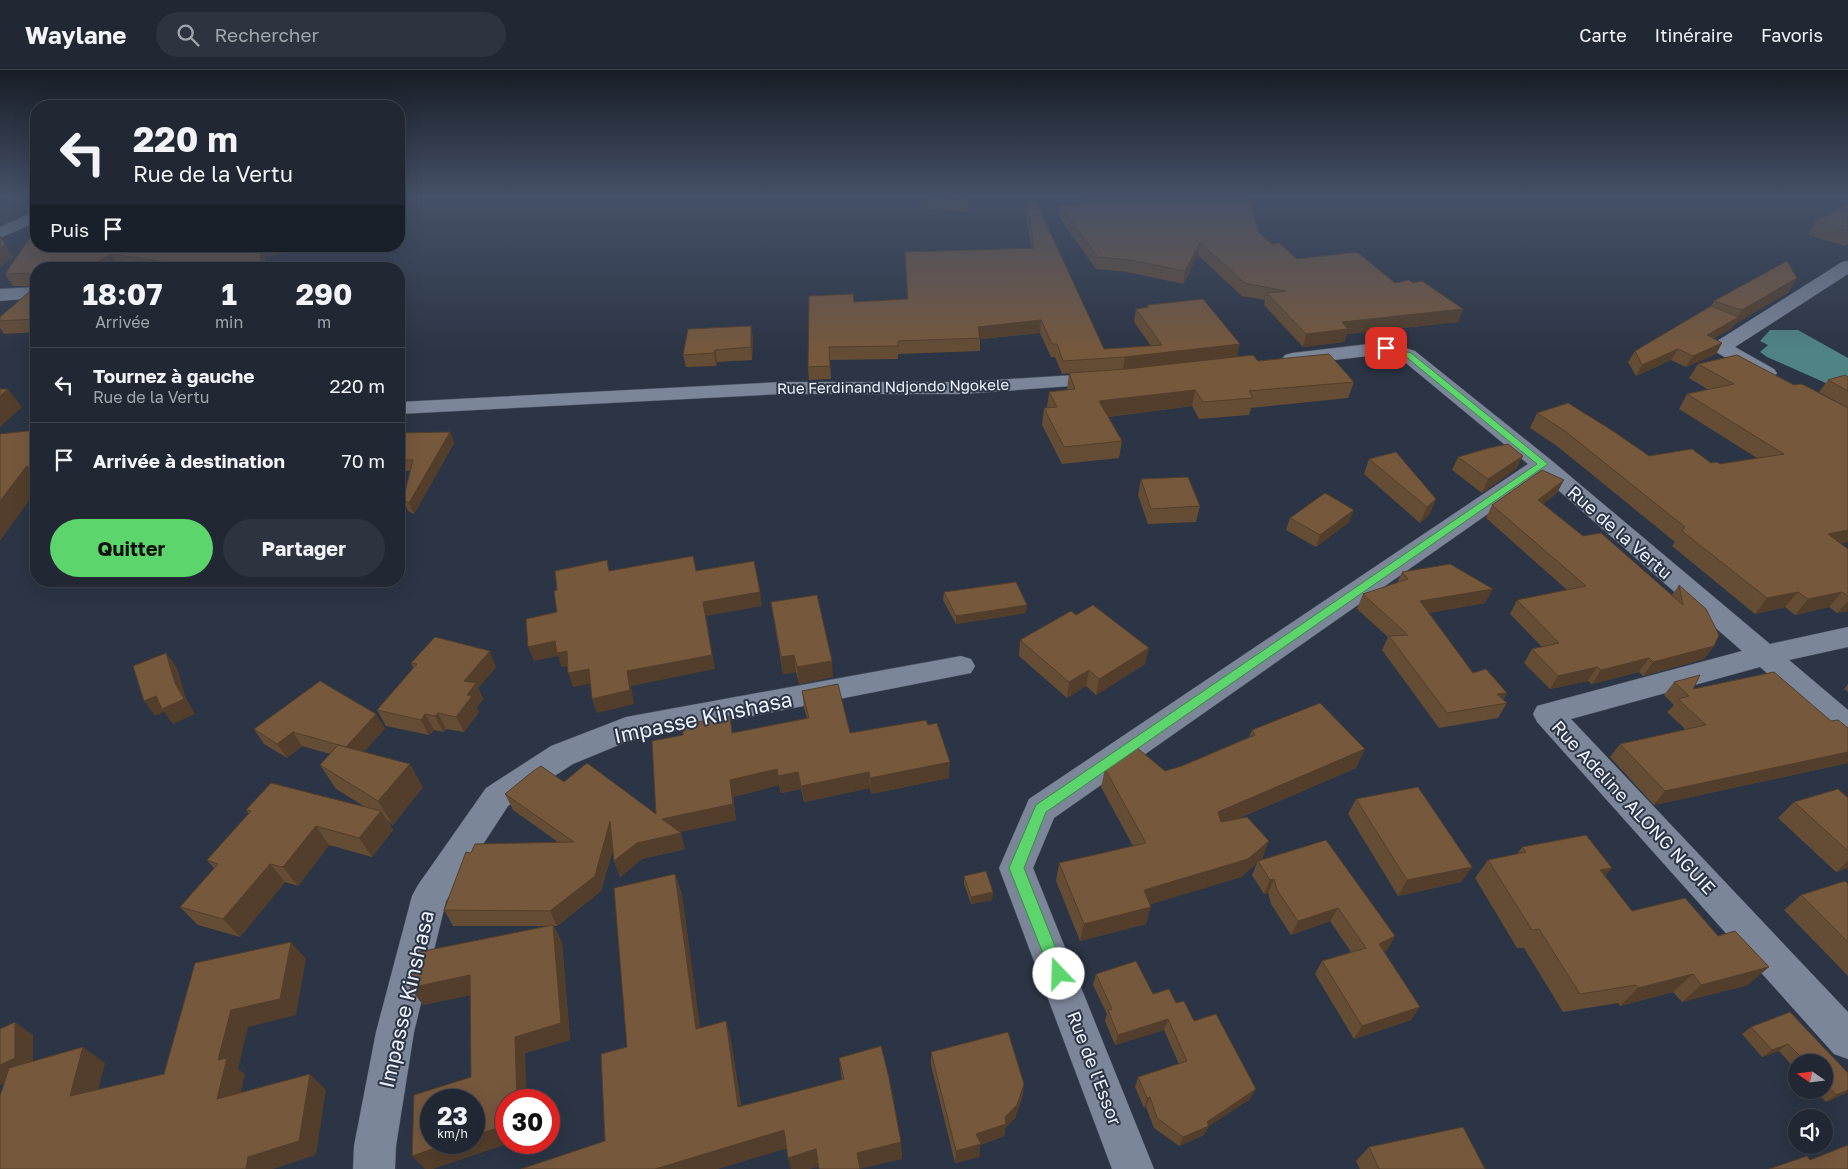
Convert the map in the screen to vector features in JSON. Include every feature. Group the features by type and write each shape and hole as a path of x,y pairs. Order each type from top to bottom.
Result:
{"street":[{"path":"1781,382 1721,347 1848,266"},
{"path":"0,296 30,294"},
{"name":"Rue de la Vertu","path":"1269,361 1386,348 1408,354 1543,464 1763,656 1848,727"},
{"name":"Rue Ferdinand Ndjondo Ngokele","path":"405,408 782,388 962,388 1123,378"},
{"name":"Rue de l'Essor","path":"1133,1169 1016,868 1041,809 1543,464"},
{"name":"Rue Adeline ALONG NGUIE","path":"1848,637 1763,656 1548,714 1848,1040"},
{"name":"Impasse Kinshasa","path":"374,1169 375,1146 396,1032 430,896 497,797 562,755 626,729 961,666"}],"shaded area":[{"path":"1770,330 1798,330 1848,358 1848,378 1828,384 1767,357 1760,352 1768,345 1760,341"}],"building":[{"path":"23,248 30,248 30,252 261,252 260,262 166,262 111,254 98,262 30,262 30,276 28,273 5,274"},
{"path":"1058,248 1104,349 1162,345 1136,309 1149,307 1147,305 1203,299 1240,344 1125,357 1063,361 1057,344 1052,344 1041,320 978,327 980,338 898,341 898,346 829,347 830,366 808,367 809,296 853,294 854,302 908,299 905,252"},
{"path":"1092,248 1197,248 1185,271 1130,260 1098,257"},
{"path":"1206,248 1285,248 1297,259 1357,252 1395,283 1409,280 1413,283 1422,281 1463,309 1342,322 1348,329 1306,334 1267,293 1285,291 1245,283"},
{"path":"1787,261 1797,278 1742,310 1714,301"},
{"path":"30,291 30,319 0,321 0,317"},
{"path":"1711,306 1739,317 1707,335 1722,343 1693,356 1678,349 1642,365 1635,351"},
{"path":"751,326 751,347 715,350 714,353 683,355 688,329"},
{"path":"1329,354 1354,382 1249,391 1253,398 1203,402 1195,390 1099,401 1122,441 1064,447 1044,408 1057,407 1049,392 1075,389 1069,373 1126,369 1253,355 1258,361"},
{"path":"1737,355 1794,385 1802,384 1848,408 1848,530 1828,534 1848,549 1848,596 1842,592 1808,599 1798,592 1767,598 1682,531 1685,527 1565,431 1537,413 1568,403 1649,456 1692,449 1711,463 1717,462 1720,464 1784,454 1687,394 1734,384 1698,364"},
{"path":"1845,375 1848,377 1848,391 1828,380"},
{"path":"0,389 8,389 0,396"},
{"path":"30,431 30,466 26,467 0,501 0,434"},
{"path":"450,432 409,503 405,501 405,492 413,460 405,460 405,433"},
{"path":"1508,444 1523,456 1488,479 1458,457 1489,448"},
{"path":"1396,452 1436,499 1427,507 1369,459"},
{"path":"1542,470 1564,480 1538,500 1583,536 1601,533 1683,605 1679,585 1706,609 1719,635 1714,646 1653,662 1649,658 1601,670 1597,667 1558,676 1532,649 1559,643 1517,600 1586,586 1492,505"},
{"path":"1188,477 1200,506 1151,509 1141,479"},
{"path":"1325,493 1354,510 1320,535 1290,518"},
{"path":"693,556 696,571 754,561 760,592 703,602 712,655 627,671 630,690 592,699 589,669 568,673 567,651 557,653 555,641 528,647 526,619 557,612 554,591 557,590 555,571 607,560 609,571"},
{"path":"1450,564 1493,589 1420,601 1473,673 1486,669 1507,693 1497,694 1507,703 1447,713 1389,636 1408,635 1363,594 1408,579 1402,572"},
{"path":"1016,582 1027,605 956,616 944,592"},
{"path":"817,595 832,661 797,667 794,655 781,657 771,602"},
{"path":"1093,605 1149,648 1099,679 1089,670 1069,682 1020,640 1071,611 1076,615"},
{"path":"435,637 490,651 464,681 476,683 467,695 472,696 456,717 438,713 435,716 425,714 421,720 377,710 417,664 411,663"},
{"path":"166,653 175,683 184,699 162,709 156,696 144,701 133,666"},
{"path":"1774,672 1831,721 1838,720 1848,728 1848,752 1665,791 1620,744 1706,725 1678,699 1689,696 1674,682 1700,675 1693,689"},
{"path":"320,681 376,714 346,747 293,732 277,744 254,729"},
{"path":"838,684 850,733 926,720 928,725 937,723 950,762 870,778 869,772 801,786 798,772 778,776 777,769 730,780 733,804 662,819 681,833 637,843 614,861 610,821 595,876 550,911 444,910 466,852 471,853 475,844 574,842 505,794 541,766 564,782 587,763 656,814 652,741 683,735 682,725 730,716 732,733 809,718 802,691"},
{"path":"1320,703 1365,749 1218,812 1221,822 1247,817 1269,841 1248,859 1144,890 1151,907 1084,924 1059,863 1146,843 1105,769 1136,747 1165,771 1182,766 1255,735 1252,730"},
{"path":"338,745 410,764 378,801 320,765"},
{"path":"271,783 381,811 359,838 316,826 283,867 270,864 223,919 180,907 218,864 207,860 251,811 246,810"},
{"path":"1418,787 1472,867 1407,880 1356,799"},
{"path":"1838,789 1848,798 1848,851 1794,802"},
{"path":"1586,835 1612,868 1600,870 1632,911 1685,898 1718,936 1735,931 1769,967 1701,985 1693,974 1638,988 1636,985 1580,994 1539,929 1532,930 1488,860 1526,852 1522,847"},
{"path":"1326,840 1395,936 1379,944 1420,1007 1362,1026 1322,961 1366,948 1338,908 1298,921 1277,890 1274,879 1270,880 1258,861"},
{"path":"986,871 993,892 971,897 964,876"},
{"path":"675,874 696,1029 726,1021 738,1107 844,1079 839,1058 881,1046 901,1142 857,1153 860,1169 819,1169 816,1149 788,1158 784,1130 655,1169 521,1169 605,1141 601,1054 627,1047 614,888"},
{"path":"1845,881 1848,884 1848,942 1801,895"},
{"path":"553,925 561,1023 515,1037 517,1089 495,1089 495,1129 485,1132 485,1089 433,1089 471,1077 470,975 410,988 419,952"},
{"path":"291,942 280,999 231,1010 218,1060 227,1058 217,1099 310,1074 299,1141 248,1157 246,1169 0,1169 0,1096 9,1068 83,1047 70,1096 164,1074 195,963"},
{"path":"1136,961 1153,994 1169,989 1176,1003 1184,1001 1194,1021 1216,1014 1256,1089 1207,1122 1209,1126 1183,1137 1157,1118 1150,1097 1147,1098 1138,1077 1187,1061 1168,1019 1118,1035 1108,1010 1112,1009 1096,974"},
{"path":"1790,1012 1830,1054 1798,1054 1788,1044 1772,1050 1751,1027"},
{"path":"15,1022 15,1058 0,1065 0,1029"},
{"path":"1008,1032 1024,1084 1017,1105 1005,1117 1006,1124 976,1134 981,1144 956,1151 931,1052"},
{"path":"1833,1057 1848,1073 1848,1090 1836,1095 1833,1092"},
{"path":"420,1093 420,1153 412,1156 414,1095"},
{"path":"1463,1127 1485,1169 1379,1169 1369,1147"},
{"path":"1848,1145 1848,1169 1769,1169 1807,1156 1810,1160 1825,1154 1833,1154 1833,1151"}],"route":[{"path":"1059,974 1032,903 1016,868 1041,809 1543,464 1408,354 1386,348"}]}
